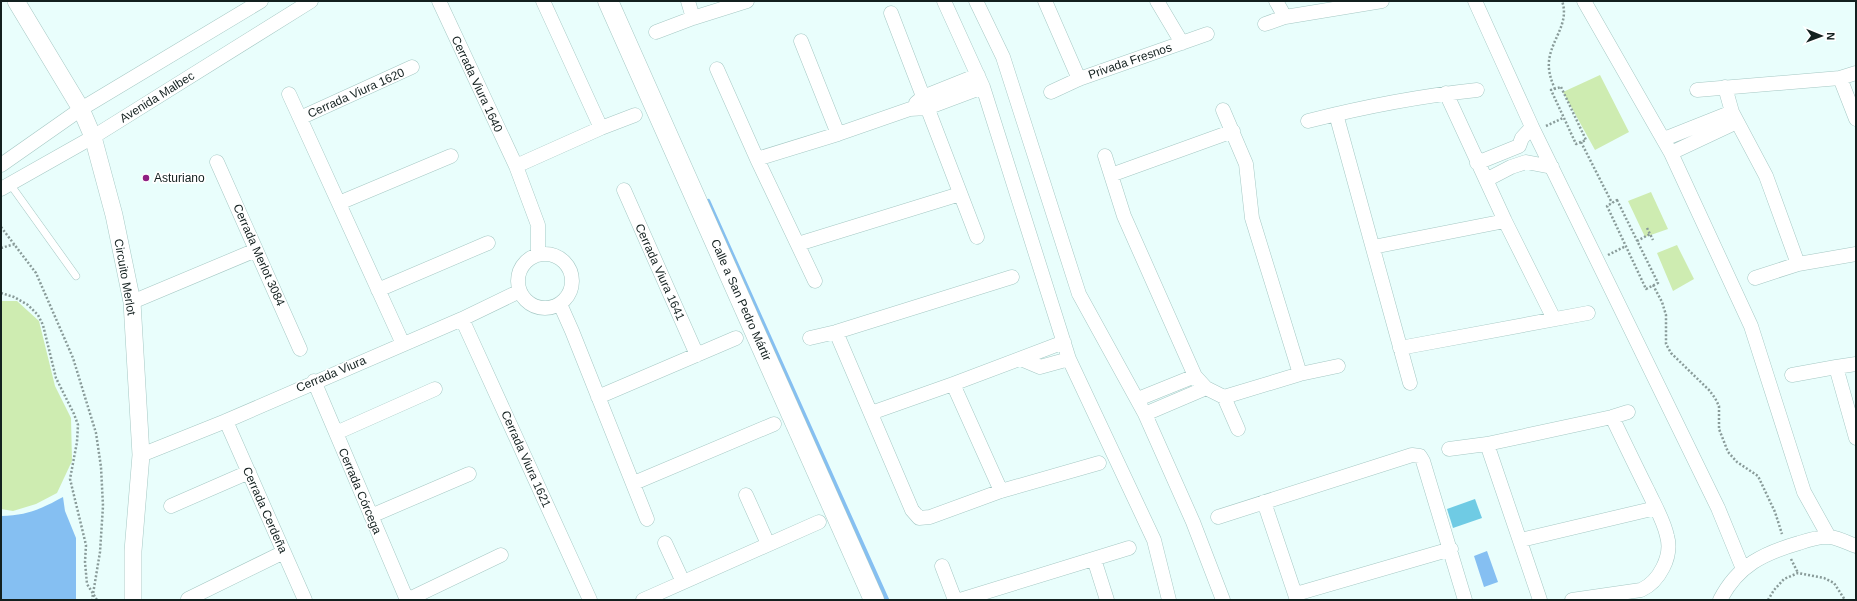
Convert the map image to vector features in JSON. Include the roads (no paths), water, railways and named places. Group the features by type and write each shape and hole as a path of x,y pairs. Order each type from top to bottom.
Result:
{"main road":[{"name":"Calle a San Pedro Mártir","path":"608,1 874,600"}],"street":[{"name":"Circuito Merlot","path":"16,1 81,109 93,137 114,215 132,302 142,455 133,551 133,600"},
{"path":"2,162 81,109 261,1"},
{"name":"Avenida Malbec","path":"5,186 93,137 311,1"},
{"name":"Cerrada Viura 1640","path":"439,1 516,166 538,225 538,255"},
{"path":"543,1 601,128"},
{"path":"688,1 693,18"},
{"path":"656,32 693,18 747,1"},
{"path":"944,1 980,81 1069,359 1154,540 1169,600"},
{"path":"976,1 1003,57 1079,294 1138,399 1193,522 1223,600"},
{"name":"Privada Fresnos","path":"1045,1 1079,78"},
{"name":"Privada Fresnos","path":"1157,1 1182,43"},
{"path":"1276,1 1285,17"},
{"path":"1265,24 1285,17 1382,1"},
{"path":"1475,1 1552,167 1718,508 1743,569"},
{"path":"1584,1 1672,153 1751,326 1804,492 1829,537"},
{"path":"892,13 977,237"},
{"name":"Privada Fresnos","path":"1052,92 1079,78 1207,34"},
{"path":"801,41 838,134"},
{"name":"Cerrada Viura 1620","path":"300,118 412,67"},
{"path":"717,69 757,159 815,281"},
{"path":"1697,90 1840,78 1856,73"},
{"path":"1840,78 1856,119"},
{"path":"757,159 838,134 910,109 980,81"},
{"path":"1725,87 1734,117 1766,176 1798,264"},
{"path":"1308,121 1336,114 1446,93 1477,90"},
{"path":"1446,93 1504,221 1554,319"},
{"name":"Cerrada Viura 1620","path":"289,94 402,344"},
{"path":"1223,110 1246,164 1252,218 1256,234 1300,374"},
{"path":"1336,114 1410,383"},
{"path":"516,166 601,128 635,115"},
{"path":"1664,139 1734,117"},
{"path":"1672,153 1734,117"},
{"path":"1526,162 1521,154 1519,146 1522,138 1534,129"},
{"path":"1111,175 1233,131"},
{"path":"1478,163 1519,146"},
{"path":"339,203 451,156"},
{"path":"1104,156 1124,216 1195,376 1206,388 1224,398 1238,429"},
{"name":"Cerrada Merlot 3084","path":"218,162 300,349"},
{"path":"1486,180 1511,167 1526,162 1552,167"},
{"name":"Cerrada Viura 1641","path":"624,190 697,355"},
{"path":"798,244 960,194"},
{"path":"1373,247 1504,221"},
{"path":"378,290 488,243"},
{"path":"132,302 256,250"},
{"path":"545,254 556,256 565,263 570,273 571,285 567,295 560,304 541,308 532,305 525,299 520,291 518,281 520,270 526,262 538,255 545,254"},
{"path":"1755,278 1798,264 1856,254"},
{"path":"810,338 836,332 1012,277"},
{"name":"Cerrada Viura","path":"142,455 226,421 314,381 462,319 520,291"},
{"path":"560,304 572,330 648,519"},
{"path":"1400,348 1588,313"},
{"name":"Cerrada Viura 1621","path":"462,319 590,600"},
{"path":"836,332 912,510 919,518 930,517 1001,491 1099,463"},
{"path":"598,397 736,338"},
{"path":"871,413 1064,342"},
{"path":"1021,359 1040,367 1069,359"},
{"path":"1792,375 1856,364"},
{"path":"1224,398 1300,374 1338,366"},
{"path":"1836,367 1856,438"},
{"path":"1138,399 1195,376"},
{"name":"Cerrada Córcega","path":"314,381 407,600"},
{"path":"953,384 1001,491"},
{"path":"1145,414 1206,388"},
{"path":"336,433 435,389"},
{"path":"1449,449 1487,444 1612,417 1628,412"},
{"path":"1572,600 1641,590 1648,587 1656,580 1667,556 1668,537 1656,508 1612,417"},
{"name":"Cerrada Cerdeña","path":"226,421 305,600"},
{"path":"634,483 774,424"},
{"path":"1487,444 1521,540 1540,600"},
{"path":"1218,517 1412,455 1420,456 1423,461 1451,550 1465,600"},
{"path":"171,506 249,472"},
{"path":"371,516 469,474"},
{"path":"746,495 768,544"},
{"path":"1264,502 1296,597 1451,550"},
{"path":"1521,540 1656,508"},
{"path":"643,600 819,522"},
{"path":"1720,600 1743,569 1767,554 1786,546 1811,539 1829,537 1856,546"},
{"path":"665,543 683,582"},
{"path":"960,600 1129,548"},
{"path":"188,598 284,552"},
{"path":"407,600 501,555"},
{"path":"1094,559 1107,600"},
{"path":"942,566 955,600"}],"lane":[{"path":"5,186 76,276"}],"water":[{"path":"63,497 65,511 76,538 76,600 1,600 1,516 33,511"},
{"path":"1487,551 1498,582 1484,587 1474,556"}],"waterway":[{"path":"708,201 887,600"}],"place":[{"name":"Asturiano","path":"146,178"}]}
